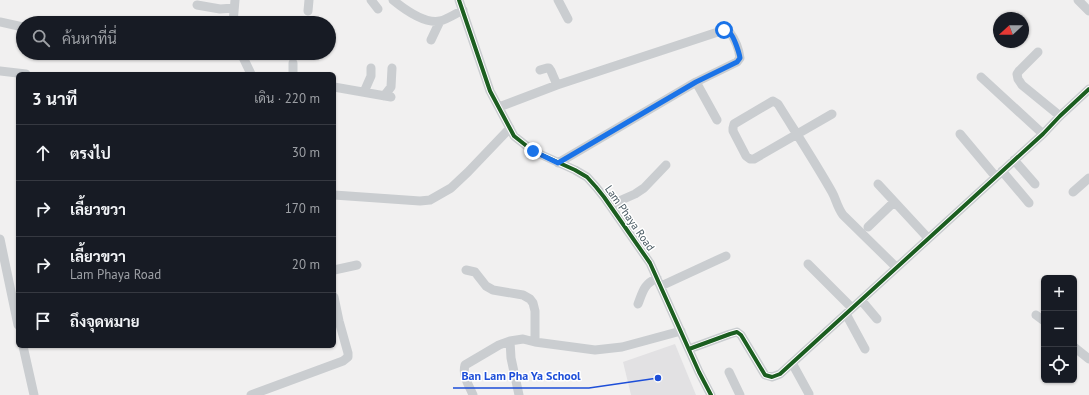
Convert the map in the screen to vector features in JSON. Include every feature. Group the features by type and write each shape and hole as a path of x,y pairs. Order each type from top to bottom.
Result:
{"street":[{"path":"308,11 309,0"},
{"path":"371,0 378,9"},
{"path":"393,0 418,16 428,20 440,21 463,10"},
{"name":"Lam Phaya Road","path":"459,0 490,90 514,136 533,151 575,170 587,178 610,205 650,263 711,395"},
{"path":"558,0 568,19"},
{"path":"1078,0 1089,11"},
{"path":"197,5 220,9 234,4 233,16"},
{"path":"431,40 440,21"},
{"path":"0,22 16,25"},
{"path":"499,107 557,85 724,30 729,31 732,34 740,53 740,58 737,62 696,82 558,163"},
{"path":"1038,52 1019,71 1018,78 1022,85 1060,116"},
{"path":"244,60 250,72"},
{"path":"293,62 293,72"},
{"path":"364,92 371,76 371,68"},
{"path":"336,87 387,96 391,87 392,68"},
{"path":"540,70 549,68 557,85"},
{"path":"0,71 16,73"},
{"path":"981,77 1043,134"},
{"path":"696,82 717,120"},
{"path":"689,349 737,332 741,335 765,375 776,376 780,374 1043,134 1089,89"},
{"path":"832,114 797,134 754,159 750,159 746,156 733,131 734,124 773,102 778,104 797,134 834,194 838,208 842,215 896,267"},
{"path":"336,195 420,201 430,200 451,188 510,128"},
{"path":"960,134 1029,203"},
{"path":"1014,160 1035,184"},
{"path":"610,205 635,194 644,188 666,165"},
{"path":"1073,192 1089,178"},
{"path":"878,184 928,238"},
{"path":"868,226 894,202"},
{"path":"0,239 16,315"},
{"path":"638,304 646,285 650,281 659,282 726,256"},
{"path":"808,264 849,311 865,349"},
{"path":"336,270 358,265"},
{"path":"466,270 475,272 486,286 493,290 523,295 530,299 533,303 535,311 535,342"},
{"path":"861,300 877,319"},
{"path":"1036,315 1041,319"},
{"path":"251,395 346,360 348,353 336,321"},
{"path":"473,395 466,379 464,370 466,365 499,345 510,341 523,340 594,350 614,348 681,331"},
{"path":"510,341 511,358 519,395"},
{"path":"23,348 34,395"},
{"path":"1077,349 1089,359"},
{"path":"792,363 809,394"},
{"path":"729,372 740,395"}],"shaded area":[{"path":"675,344 696,395 631,395 623,362"}],"cycle path":[{"path":"459,0 490,91 514,136 533,151 587,177 604,197 650,263 699,372 711,395"},
{"path":"689,349 737,332 741,335 765,375 772,377 780,374 1043,134 1089,89"}],"place":[{"name":"Ban Lam Pha Ya School","path":"658,378"}],"route":[{"path":"533,151 558,163 696,82 737,62 740,58 740,53 732,34 729,31 724,30"}]}
